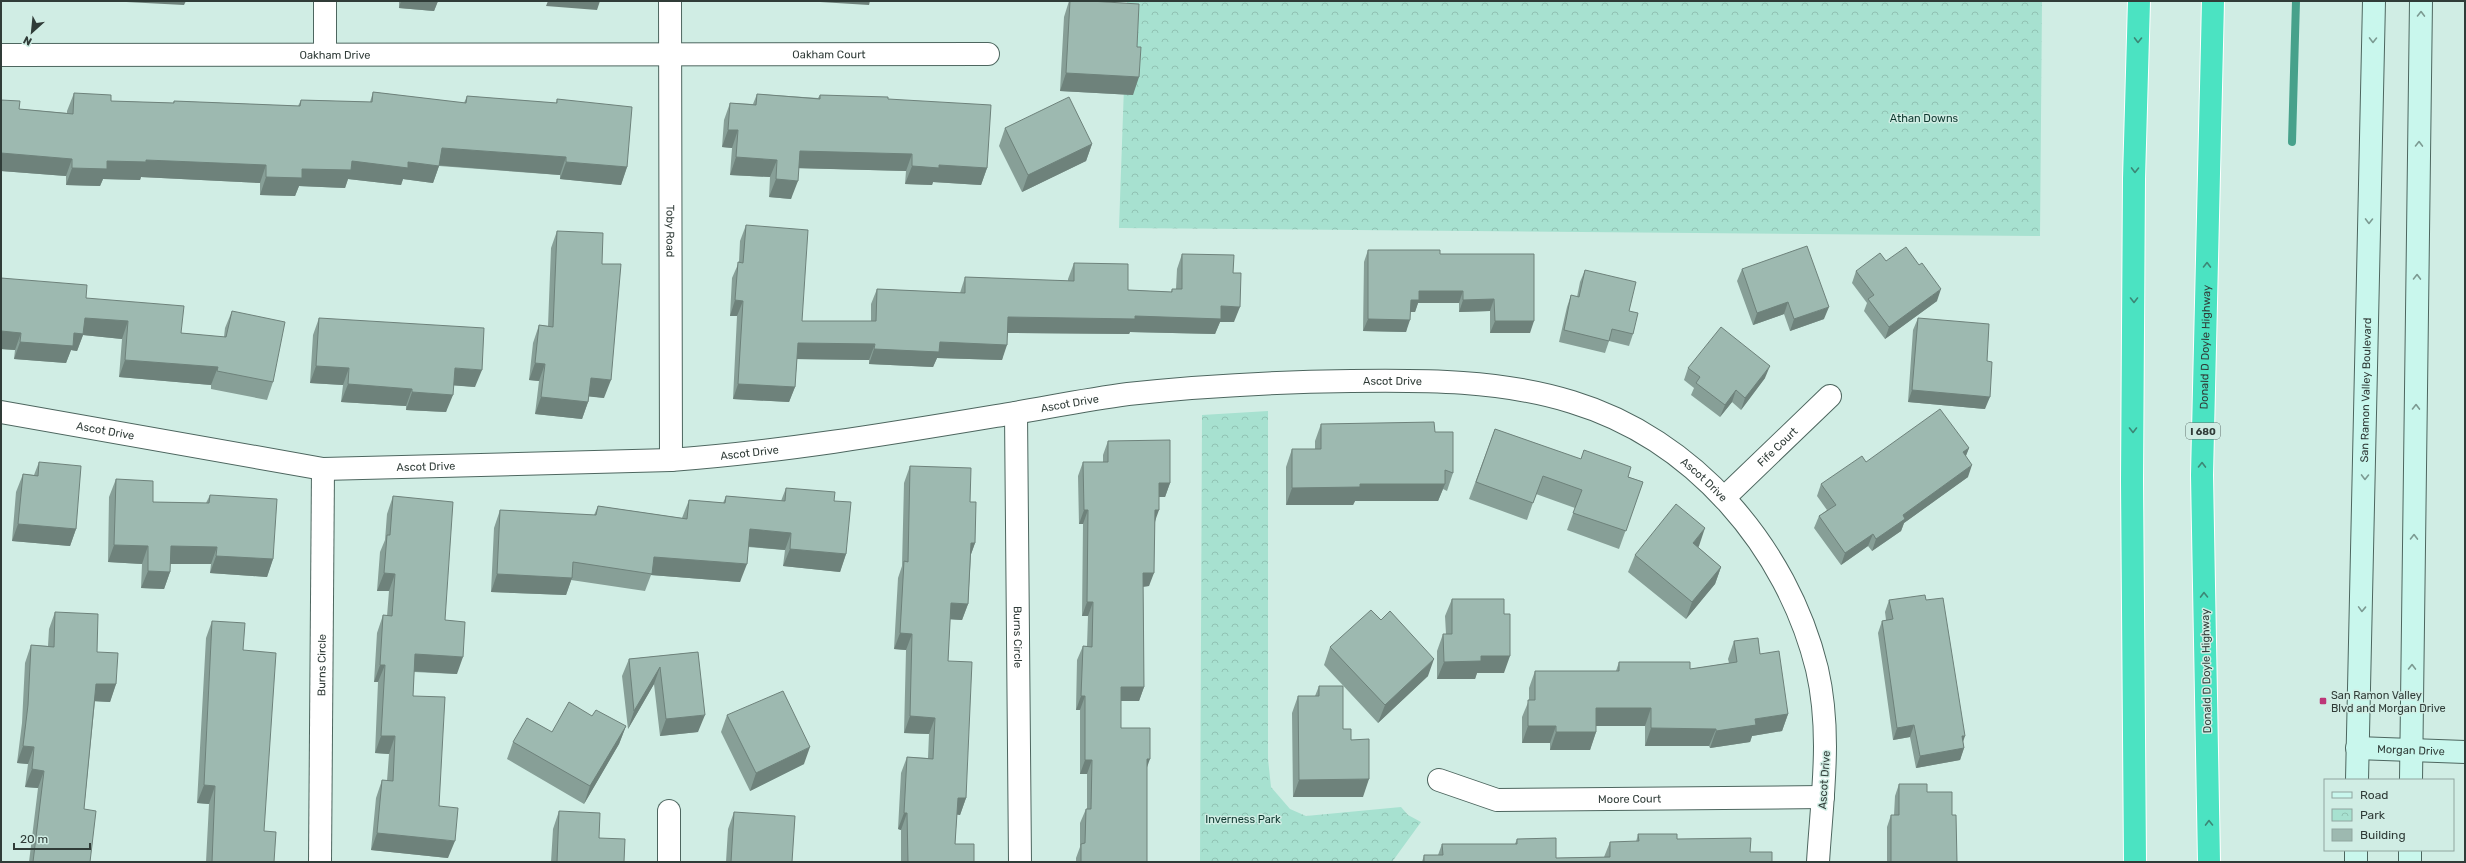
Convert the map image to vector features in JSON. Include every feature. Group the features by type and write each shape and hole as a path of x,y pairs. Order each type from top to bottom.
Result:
{"highway":[{"path":"2135,862 2132,473 2134,179 2138,1"},
{"name":"Donald D Doyle Highway","path":"2209,862 2202,475 2213,1"}],"main road":[{"name":"San Ramon Valley Boulevard","path":"2357,779 2374,1"},
{"path":"2411,779 2421,1"},
{"name":"Morgan Drive","path":"2357,748 2411,748 2465,752"},
{"path":"2356,851 2356,862"},
{"path":"2410,851 2410,862"}],"street":[{"path":"325,1 325,54"},
{"name":"Toby Road","path":"670,1 671,460"},
{"name":"Oakham Drive","path":"1,55 670,54"},
{"name":"Oakham Court","path":"670,54 988,54"},
{"name":"Ascot Drive","path":"1,412 323,469 671,460 797,448 1126,395 1259,383 1386,380 1510,387 1576,403 1616,418 1642,432 1669,450 1700,474 1748,524 1784,580 1805,631 1817,671 1823,702 1826,742 1818,862"},
{"name":"Fife Court","path":"1724,498 1830,396"},
{"name":"Burns Circle","path":"1016,413 1020,862"},
{"name":"Burns Circle","path":"320,862 323,469"},
{"name":"Moore Court","path":"1439,780 1497,800 1823,797"},
{"path":"669,811 669,862"}],"green space":[{"name":"Athan Downs","path":"1127,1 2042,1 2040,236 1119,228"},
{"name":"Inverness Park","path":"1268,411 1268,759 1271,787 1290,809 1306,816 1401,807 1408,815 1421,822 1392,862 1200,862 1202,415"}],"building":[{"path":"1070,1 1139,4 1137,47 1141,47 1139,77 1066,73"},
{"path":"373,92 466,103 467,96 557,103 557,99 632,107 627,167 566,162 566,157 442,148 439,166 408,162 408,168 352,161 351,170 302,169 302,178 266,177 266,165 146,160 146,162 107,161 107,169 72,168 72,159 1,153 1,100 20,101 19,109 73,114 74,93 111,95 111,101 174,103 174,101 300,106 301,100 372,102"},
{"path":"757,94 820,99 820,95 888,97 888,99 991,105 987,168 939,165 939,168 912,166 912,154 800,151 798,181 776,179 777,160 736,157 738,130 728,130 730,103 756,105"},
{"path":"1069,97 1092,144 1028,175 1005,128"},
{"path":"746,225 808,230 802,321 876,321 877,289 965,293 965,277 1074,281 1074,263 1128,264 1128,290 1172,292 1172,289 1182,289 1182,254 1234,255 1233,273 1241,273 1240,307 1221,306 1221,319 1135,316 1135,319 1008,317 1007,345 940,342 939,352 874,349 875,344 798,343 795,387 738,384 743,301 735,300 738,262 743,263"},
{"path":"557,231 603,233 602,264 621,264 611,380 591,378 588,402 541,397 545,364 535,363 539,325 553,327"},
{"path":"1807,246 1829,307 1794,319 1788,302 1757,313 1742,269"},
{"path":"1906,247 1919,265 1922,263 1941,289 1889,327 1868,299 1874,295 1856,271 1880,253 1886,261"},
{"path":"1368,250 1440,250 1440,254 1534,254 1534,321 1495,321 1494,299 1463,300 1463,291 1419,291 1419,300 1411,300 1410,320 1368,319"},
{"path":"1585,270 1636,282 1629,311 1638,313 1633,334 1612,329 1609,341 1564,330 1571,295 1579,297"},
{"path":"1,278 87,285 86,298 184,306 181,333 226,337 232,311 285,322 273,382 217,371 218,367 125,360 128,321 85,318 83,334 74,333 73,346 20,342 21,333 1,331"},
{"path":"319,318 484,328 482,370 455,368 453,395 412,392 412,389 348,384 349,368 316,366"},
{"path":"1918,318 1989,324 1987,361 1992,362 1990,397 1912,390"},
{"path":"1721,327 1770,366 1745,398 1736,390 1725,405 1696,383 1700,377 1688,368"},
{"path":"1940,409 1969,448 1963,452 1972,465 1903,515 1905,519 1876,539 1873,534 1845,553 1819,516 1836,505 1821,484 1862,456 1866,462"},
{"path":"1434,422 1435,432 1453,432 1453,473 1445,470 1445,484 1360,484 1360,487 1292,488 1292,449 1321,449 1321,424"},
{"path":"1495,429 1581,459 1584,450 1631,467 1628,477 1643,482 1626,531 1573,513 1582,490 1543,476 1533,503 1476,482"},
{"path":"1170,440 1170,483 1159,483 1159,510 1155,510 1154,573 1143,573 1144,687 1121,687 1121,728 1150,728 1150,759 1147,759 1147,862 1081,862 1081,844 1085,843 1086,809 1091,809 1092,760 1085,760 1085,696 1081,696 1083,646 1092,647 1093,602 1087,602 1088,510 1084,510 1083,462 1108,462 1108,441"},
{"path":"39,462 81,466 76,529 18,524 23,474 38,476"},
{"path":"910,466 971,468 970,502 976,502 975,543 971,543 968,604 951,603 948,661 972,662 966,798 958,798 955,844 974,844 974,862 908,862 907,813 904,813 907,757 933,759 935,718 910,716 912,634 900,633 904,561 908,562"},
{"path":"116,479 153,481 153,502 209,503 210,495 277,499 273,559 216,556 217,547 171,546 170,572 148,571 148,546 114,545"},
{"path":"786,488 835,492 834,501 851,502 846,554 790,549 791,533 750,529 747,564 654,557 652,574 573,562 572,578 497,574 500,510 596,515 598,506 687,519 689,500 725,503 726,496 785,501"},
{"path":"393,496 453,502 445,620 465,622 463,657 415,654 413,696 445,697 439,806 458,808 455,841 377,833 382,780 393,781 395,736 381,736 385,665 380,665 383,615 392,616 395,574 384,573 387,535 390,535"},
{"path":"1676,504 1705,528 1693,543 1721,567 1692,602 1635,555"},
{"path":"1925,595 1926,600 1943,598 1965,736 1962,736 1964,748 1920,756 1914,725 1897,728 1882,621 1893,619 1889,600"},
{"path":"1452,599 1504,599 1504,614 1510,614 1510,656 1481,656 1481,661 1444,662 1443,634 1452,634"},
{"path":"1371,610 1381,620 1390,611 1434,659 1385,705 1330,647"},
{"path":"55,612 98,614 97,652 118,653 116,684 96,684 84,809 96,811 90,862 33,862 44,771 32,769 34,747 23,746 28,705 31,645 54,647"},
{"path":"212,621 245,623 243,650 276,653 264,831 276,832 274,862 212,862 215,786 204,785"},
{"path":"1758,638 1760,654 1779,651 1788,714 1755,719 1756,725 1716,731 1716,729 1651,728 1651,708 1596,708 1596,732 1556,732 1556,726 1528,726 1528,700 1535,700 1535,671 1619,671 1619,662 1690,662 1690,669 1737,662 1734,641"},
{"path":"698,652 705,715 666,719 660,667 634,711 629,659"},
{"path":"1319,686 1343,686 1343,729 1351,729 1351,740 1369,739 1369,779 1299,780 1298,696 1319,696"},
{"path":"783,691 810,747 756,773 727,715"},
{"path":"569,702 592,716 596,710 626,726 590,786 513,742 527,718 552,732"},
{"path":"1899,784 1927,784 1927,792 1952,792 1952,815 1956,815 1957,862 1891,862 1891,815 1899,815"},
{"path":"559,811 600,813 599,838 625,839 624,862 557,862"},
{"path":"734,812 795,816 792,862 731,862"},
{"path":"1638,834 1677,834 1677,839 1751,838 1750,852 1772,852 1772,862 1424,862 1424,855 1443,855 1442,844 1517,844 1517,839 1556,838 1556,858 1610,857 1610,842 1639,841"}],"waterway":[{"path":"2292,142 2296,1"}],"place":[{"name":"San Ramon Valley Blvd and Morgan Drive","path":"2323,701"}]}
